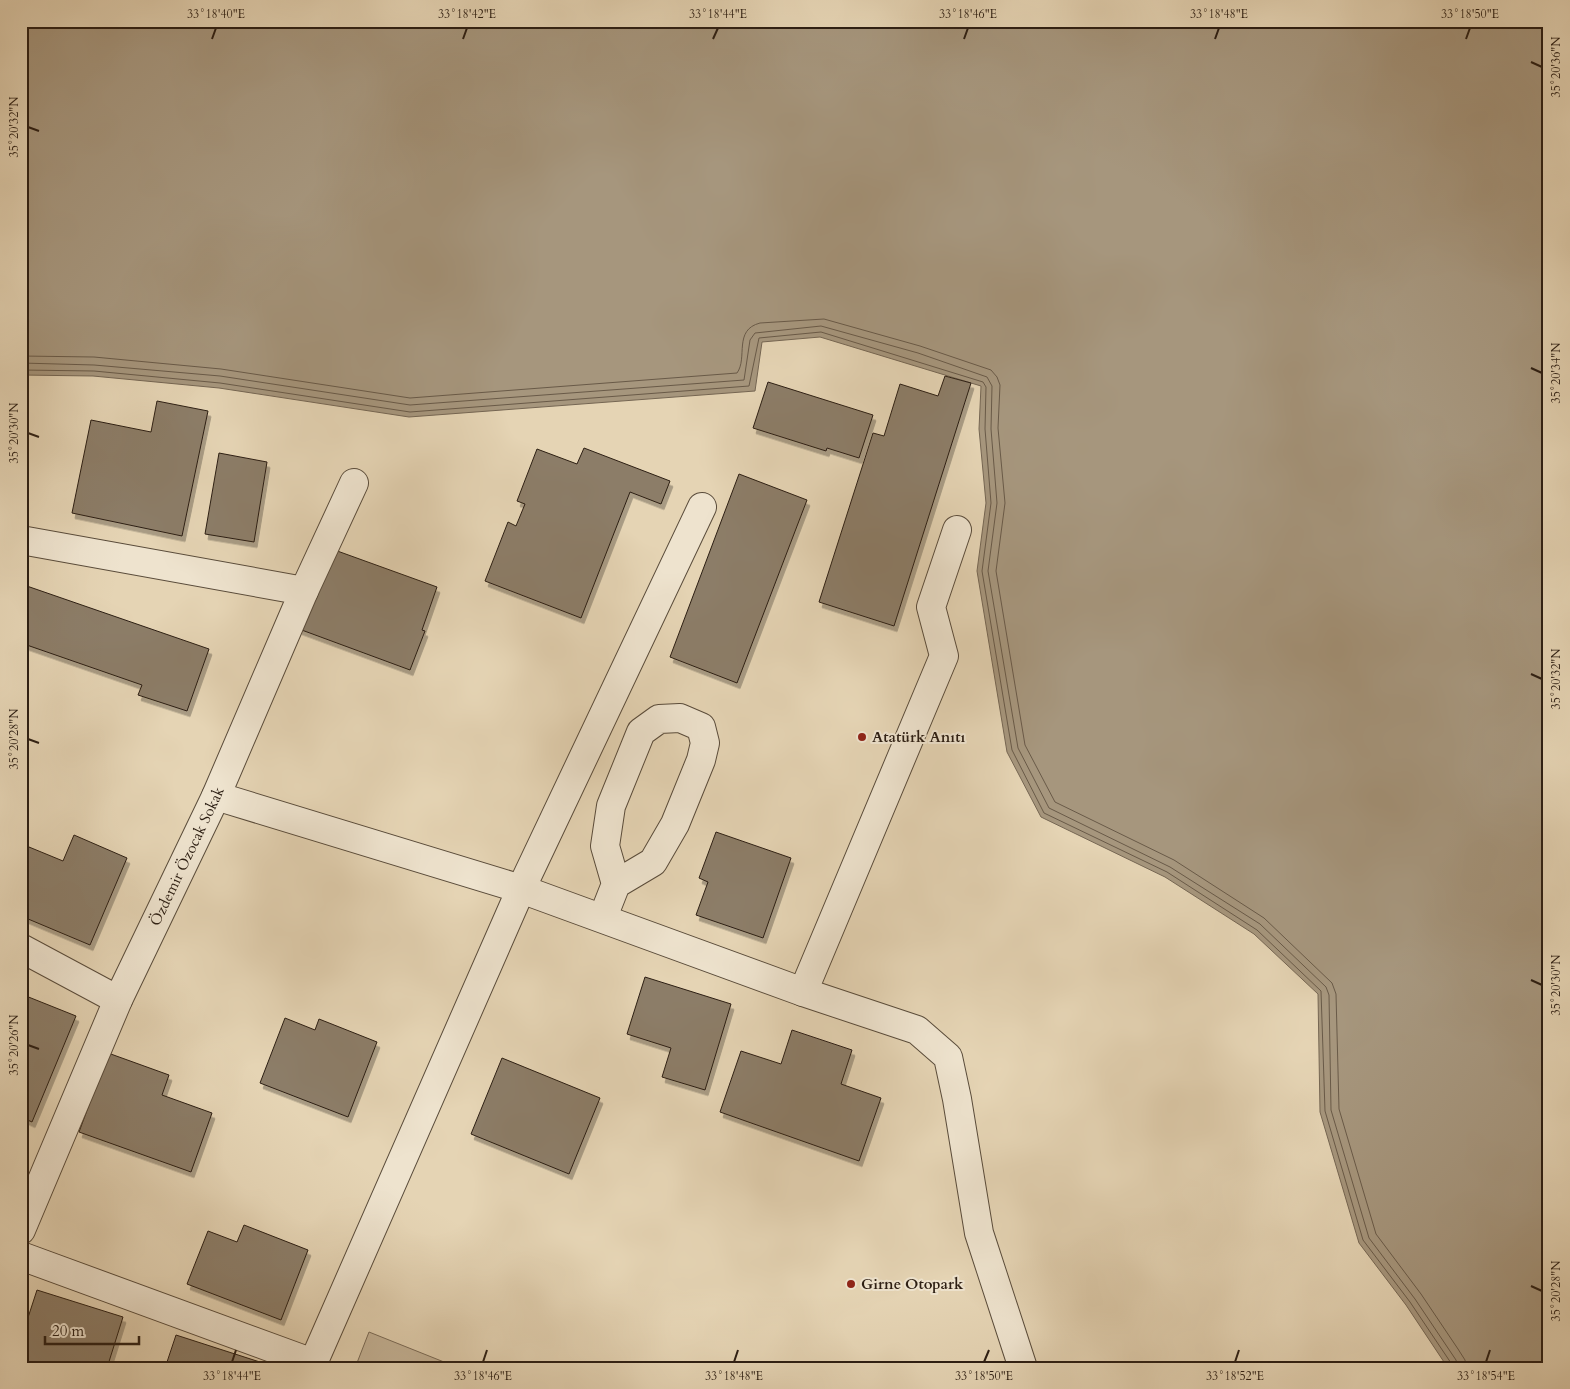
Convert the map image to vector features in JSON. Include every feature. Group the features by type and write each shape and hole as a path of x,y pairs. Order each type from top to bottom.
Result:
{"street":[{"name":"Özdemir Özocak Sokak","path":"21,1230 118,1000 216,796 304,591 354,483"},
{"path":"21,1256 312,1365 521,888 702,507"},
{"path":"803,992 944,656 931,607 957,530"},
{"path":"21,540 304,591"},
{"path":"603,917 616,884 605,846 611,806 642,732 659,719 680,718 700,728 705,744 701,760 675,824 653,862 616,884"},
{"path":"216,796 521,888 803,992 917,1030 948,1057 957,1098 978,1234 1023,1368"},
{"path":"21,948 118,1000"}],"shaded area":[{"path":"369,1332 459,1368 355,1368"}],"water":[{"path":"21,21 1549,21 1549,1368 1448,1368 1406,1305 1359,1243 1320,1112 1318,994 1254,934 1165,877 1041,817 1007,752 977,571 986,503 979,429 981,386 820,337 762,342 755,391 409,417 219,388 93,376 21,375"}],"building":[{"path":"945,376 971,383 894,626 819,602 873,433 884,436 900,384 938,396"},
{"path":"768,382 873,415 859,458 827,448 826,451 753,428"},
{"path":"157,401 208,411 182,536 72,513 91,420 151,432"},
{"path":"584,448 670,481 661,504 630,492 581,618 485,581 508,522 516,526 525,504 517,501 537,449 577,464"},
{"path":"219,453 267,462 254,542 205,534"},
{"path":"739,474 807,500 737,683 670,657"},
{"path":"329,548 437,587 422,630 425,631 410,670 299,629"},
{"path":"21,584 209,649 187,711 138,695 142,685 21,643"},
{"path":"716,832 791,858 763,938 696,915 708,882 699,878"},
{"path":"74,835 127,858 90,945 21,916 21,865 29,847 63,861"},
{"path":"645,977 731,1004 705,1090 662,1077 671,1048 627,1034"},
{"path":"21,994 76,1016 32,1122 21,1117"},
{"path":"285,1018 315,1030 319,1019 377,1042 348,1117 260,1083"},
{"path":"792,1030 852,1050 841,1084 881,1098 859,1161 720,1112 741,1051 781,1064"},
{"path":"108,1053 169,1075 162,1095 212,1113 191,1172 79,1132"},
{"path":"502,1058 600,1098 569,1174 471,1134"},
{"path":"244,1225 308,1250 281,1320 187,1284 208,1231 237,1242"},
{"path":"37,1290 123,1317 107,1368 21,1368 21,1339"},
{"path":"176,1335 266,1364 265,1368 165,1368"}],"place":[{"name":"Atatürk Anıtı","path":"862,737"},
{"name":"Girne Otopark","path":"851,1284"}]}
